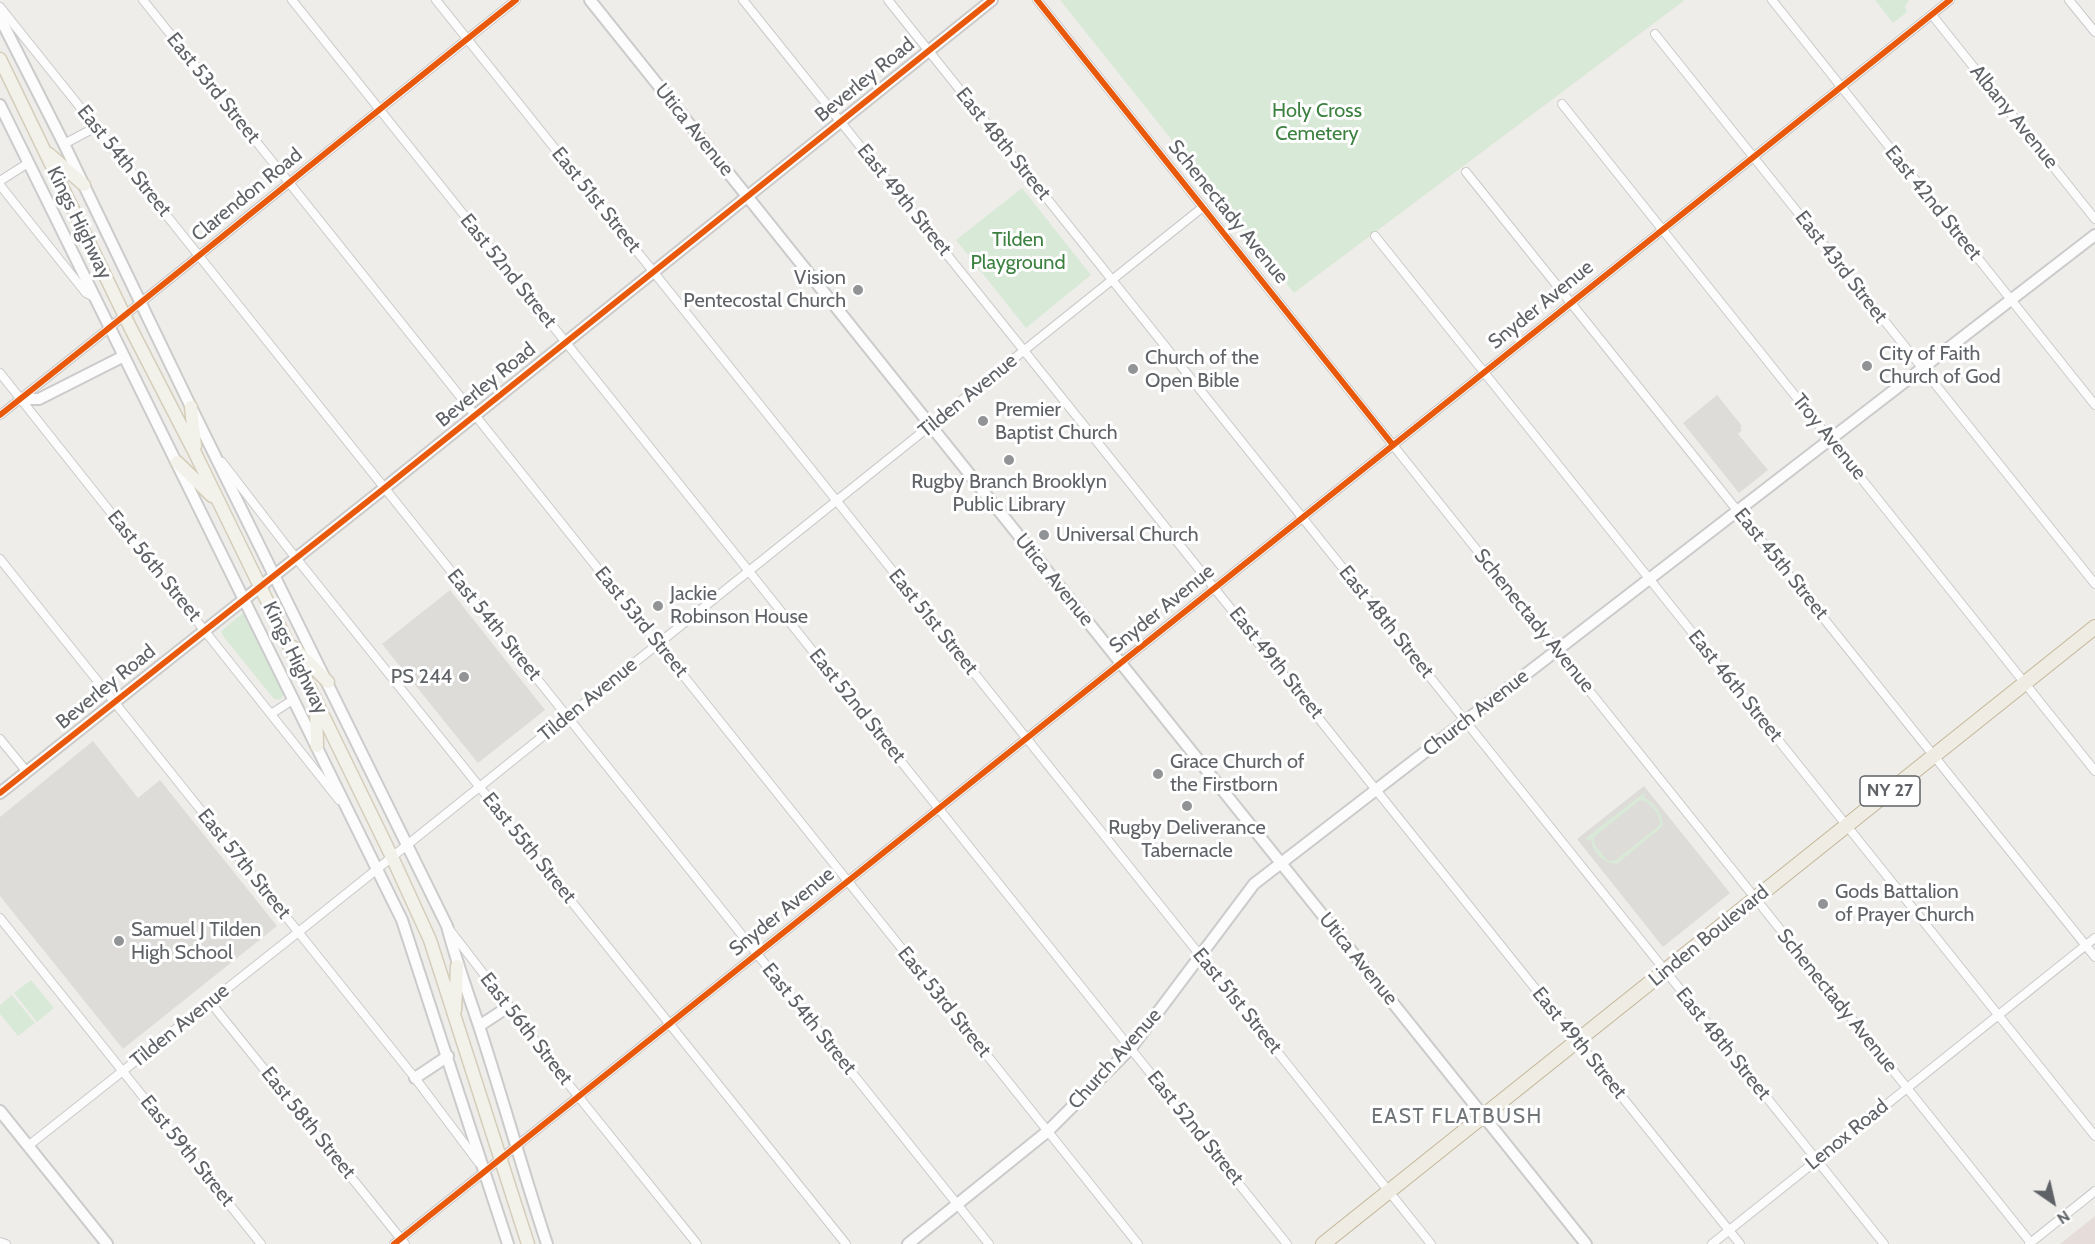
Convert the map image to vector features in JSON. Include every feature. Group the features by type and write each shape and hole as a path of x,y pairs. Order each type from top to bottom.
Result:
{"highway":[{"name":"Linden Boulevard","path":"1323,1244 2095,627"}],"main road":[{"name":"Kings Highway","path":"0,59 125,316 220,503 430,940 528,1244"},
{"path":"44,149 84,185"},
{"path":"191,407 195,453"},
{"path":"177,462 220,503"},
{"path":"286,640 328,682"},
{"path":"315,701 317,746"},
{"path":"455,1017 457,966"}],"street":[{"name":"East 53rd Street","path":"144,0 1138,1244"},
{"name":"East 52nd Street","path":"292,0 1287,1244"},
{"name":"East 51st Street","path":"435,0 1431,1244"},
{"name":"Clarendon Road","path":"0,415 516,0"},
{"name":"Utica Avenue","path":"590,0 1586,1244"},
{"name":"East 49th Street","path":"743,0 1740,1244"},
{"name":"East 48th Street","path":"888,0 1884,1244"},
{"name":"Beverley Road","path":"0,793 992,0"},
{"name":"Schenectady Avenue","path":"1037,0 2030,1243"},
{"name":"East 42nd Street","path":"1772,0 2095,405"},
{"name":"Snyder Avenue","path":"400,1242 515,1146 1950,0"},
{"path":"2069,0 2095,32"},
{"name":"East 54th Street","path":"0,7 989,1244"},
{"name":"Albany Avenue","path":"1932,15 2095,219"},
{"name":"Kings Highway","path":"0,18 447,926 457,966 479,1026 515,1146 548,1243"},
{"name":"East 43rd Street","path":"1655,33 2095,584"},
{"name":"Troy Avenue","path":"1562,104 2095,771"},
{"name":"Kings Highway","path":"0,105 406,929 508,1244"},
{"name":"Kings Highway","path":"64,144 96,127"},
{"name":"Kings Highway","path":"0,181 28,163"},
{"name":"East 45th Street","path":"1467,172 2095,957"},
{"path":"0,185 86,293 97,298"},
{"name":"Tilden Avenue","path":"28,1146 299,932 1203,207"},
{"name":"Church Avenue","path":"908,1244 1048,1131 1131,1048 1254,884 2095,235"},
{"name":"East 46th Street","path":"1375,236 2095,1136"},
{"path":"21,399 39,399 124,356"},
{"name":"East 56th Street","path":"0,373 351,816"},
{"name":"East 55th Street","path":"214,451 846,1244"},
{"name":"East 57th Street","path":"0,559 415,1078 485,1171"},
{"path":"271,714 294,699"},
{"path":"0,738 27,772"},
{"name":"East 59th Street","path":"0,918 261,1244"},
{"name":"East 56th Street","path":"447,926 579,1097 697,1244"},
{"name":"Lenox Road","path":"1712,1244 2095,938"},
{"name":"East 58th Street","path":"210,1002 400,1242"},
{"path":"479,1026 508,1006"},
{"path":"415,1078 448,1056"},
{"path":"0,1111 107,1244"},
{"path":"0,1122 11,1125"},
{"path":"2030,1243 2095,1191"},
{"path":"0,1242 6,1244"}],"shaded area":[{"path":"1717,395 1742,426 1738,434 1768,470 1739,493 1683,423"},
{"name":"PS 244","path":"450,590 545,710 478,763 382,644"},
{"path":"93,741 138,798 160,780 277,926 123,1049 0,896 0,817"},
{"path":"1644,786 1730,893 1663,947 1577,839"},
{"path":"2095,1216 2095,1244 2060,1244"}],"green space":[{"name":"Holy Cross Cemetery","path":"1060,0 1685,0 1294,293"},
{"path":"1875,0 1909,0 1905,7 1907,12 1893,23"},
{"name":"Tilden Playground","path":"1022,188 1091,275 1026,328 956,240"},
{"path":"246,613 285,693 280,700 274,699 223,636 221,631"},
{"path":"1644,793 1643,797 1655,806 1662,818 1662,827 1618,863 1608,862 1600,857 1591,839 1588,841 1586,838","holes":["1640,800 1657,813 1660,825 1616,860 1608,861 1595,845 1594,837"]},
{"path":"31,980 54,1008 37,1022 14,993"},
{"path":"12,995 35,1023 18,1036 0,1014 0,1005"}],"cycle path":[{"path":"0,415 516,0"},
{"path":"0,793 377,494 992,0"},
{"path":"1037,0 1393,445"},
{"path":"394,1244 1950,0"}],"place":[{"name":"Vision Pentecostal Church","path":"858,290"},
{"name":"City of Faith Church of God","path":"1867,366"},
{"name":"Church of the Open Bible","path":"1133,369"},
{"name":"Premier Baptist Church","path":"983,421"},
{"name":"Rugby Branch Brooklyn Public Library","path":"1009,460"},
{"name":"Universal Church","path":"1044,535"},
{"name":"Jackie Robinson House","path":"658,606"},
{"name":"PS 244","path":"464,677"},
{"name":"Grace Church of the Firstborn","path":"1158,774"},
{"name":"Rugby Deliverance Tabernacle","path":"1187,806"},
{"name":"Gods Battalion of Prayer Church","path":"1823,904"},
{"name":"Samuel J Tilden High School","path":"119,941"}],"district":[{"name":"EAST FLATBUSH","path":"1457,1117"}]}
